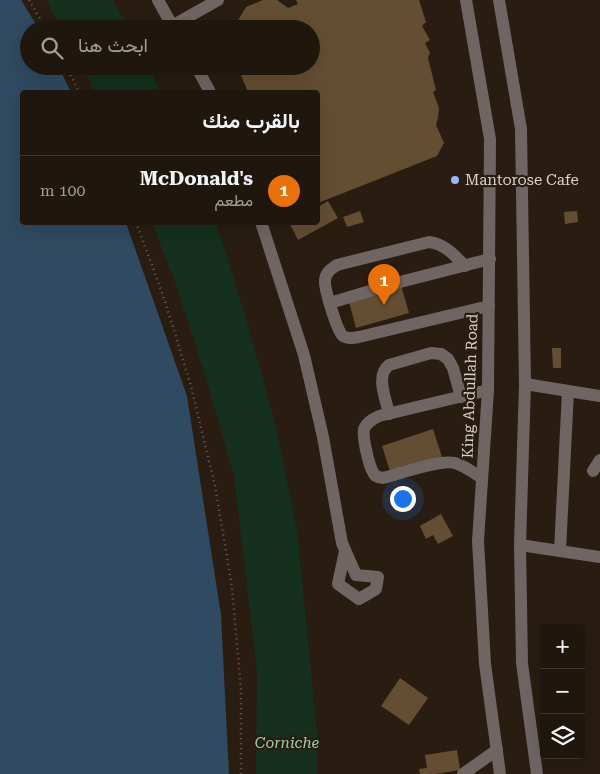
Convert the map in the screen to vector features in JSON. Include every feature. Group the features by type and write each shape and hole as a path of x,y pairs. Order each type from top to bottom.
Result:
{"street":[{"path":"158,0 169,20"},
{"path":"185,20 218,0"},
{"name":"King Abdullah Road","path":"466,0 490,139 488,390 479,551 485,664 500,774"},
{"path":"499,0 521,128 525,384 520,545 522,662 537,774"},
{"path":"201,75 209,90"},
{"path":"262,225 304,355 323,437 345,551"},
{"path":"465,266 444,246 429,242 337,265 329,270 325,278 325,287 338,330 343,336 350,338 359,337 489,306"},
{"path":"330,303 400,282 490,259"},
{"path":"389,414 381,376 383,369 389,364 431,353 441,354 448,359 453,368 461,397"},
{"path":"525,384 600,396"},
{"path":"482,478 453,462 442,462 383,478 376,477 372,471 364,430 368,422 379,416 488,390"},
{"path":"560,551 568,391"},
{"path":"520,545 600,557"},
{"path":"465,774 497,750"}],"path":[{"path":"30,0 41,20"},
{"path":"71,75 79,90"},
{"path":"137,225 164,298 191,386 215,486 232,587 241,690 241,774"}],"green space":[{"path":"46,0 113,0 124,20 57,20"},
{"path":"86,75 152,75 159,90 94,90"},
{"name":"Corniche","path":"153,225 217,225 244,311 276,427 297,531 317,733 317,774 256,774 257,671 234,475 203,368 176,285"}],"water":[{"path":"0,0 21,0 33,20 20,20 20,75 62,75 70,90 20,90 20,225 127,225 187,396 221,615 229,774 0,774"}],"building":[{"path":"263,0 277,0 288,8 298,4 296,0 419,0 426,22 422,26 430,40 425,43 430,53 428,58 436,90 433,92 439,108 436,125 444,143 437,156 320,202 320,90 247,90 241,75 320,75 320,20 238,20 246,7"},
{"path":"328,201 338,218 298,240 290,225 320,225 320,206"},
{"path":"360,211 364,222 347,227 343,217"},
{"path":"577,211 578,222 565,224 564,212"},
{"path":"400,282 409,313 356,328 348,298"},
{"path":"552,348 561,348 561,368 553,368"},
{"path":"433,429 442,457 391,474 382,446"},
{"path":"441,514 453,536 438,544 433,535 426,539 420,526"},
{"path":"400,678 428,698 409,725 381,706"},
{"path":"457,750 460,770 420,774 419,769 427,768 425,755"}],"place":[{"name":"Mantorose Cafe","path":"455,180"},
{"name":"McDonald's","path":"384,305"}]}
